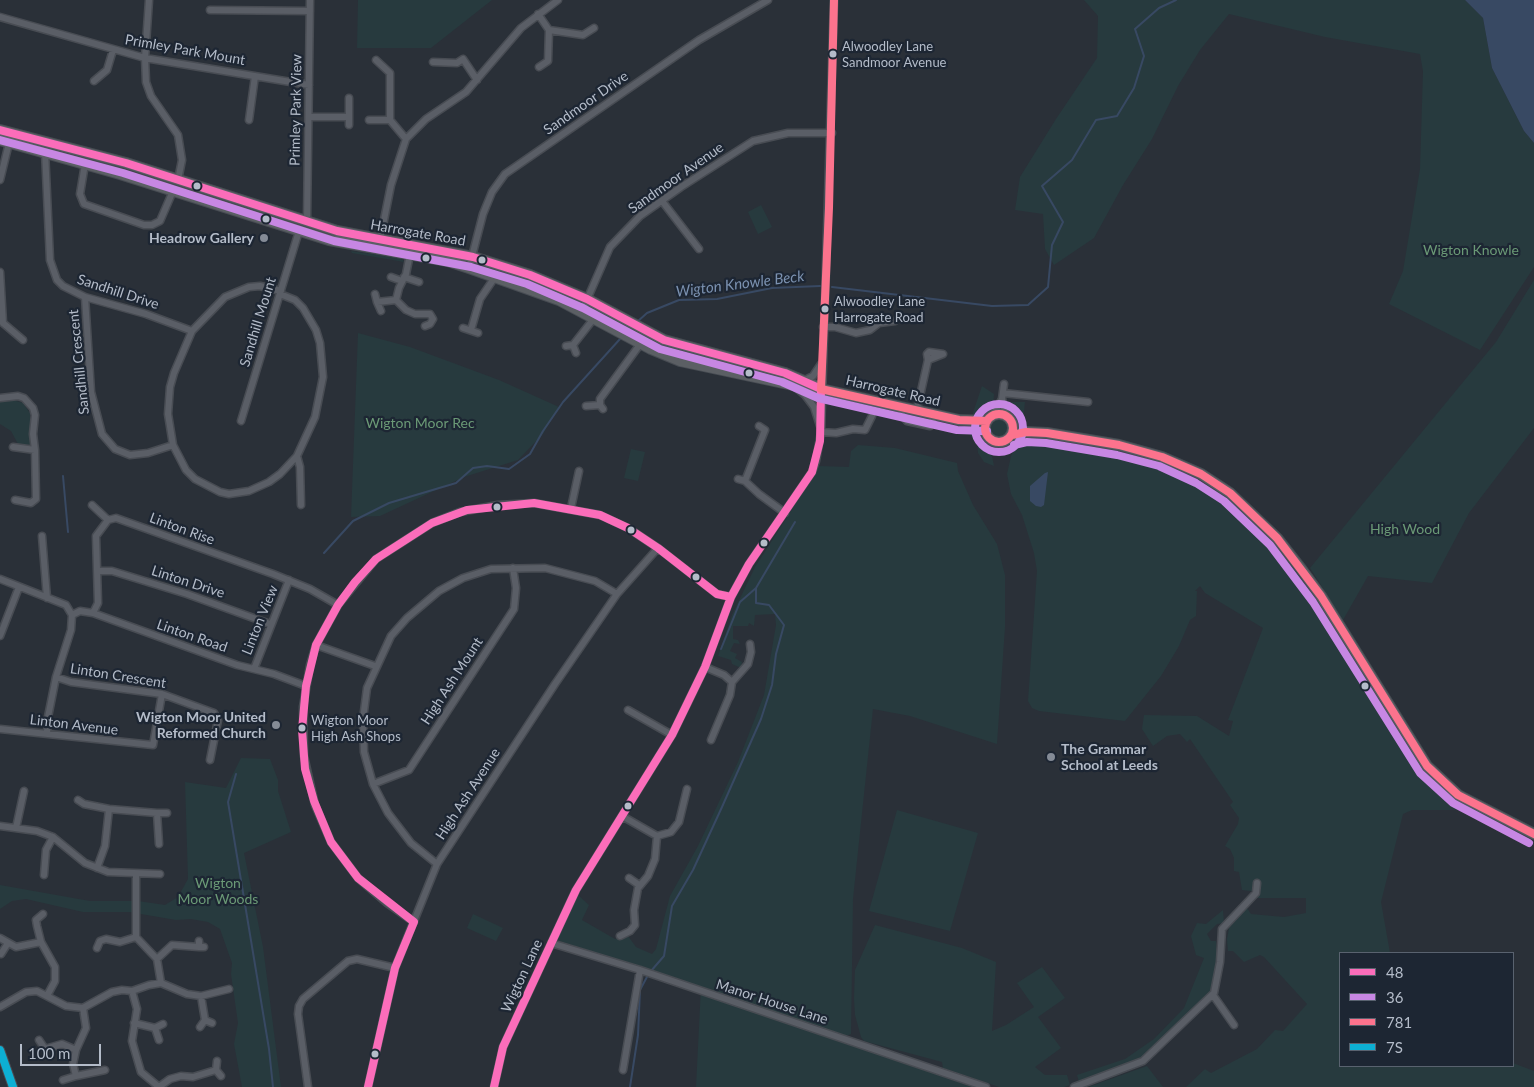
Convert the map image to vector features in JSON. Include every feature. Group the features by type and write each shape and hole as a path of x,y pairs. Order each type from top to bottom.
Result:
{"highway":[{"name":"Harrogate Road","path":"0,130 148,170 307,221 380,240 472,257 530,275 587,299 664,340 757,371 789,384 936,414 958,420 986,434"},
{"name":"Harrogate Road","path":"4,141 345,244 410,254 468,268 582,311 641,343 680,361 696,365 757,371 805,380 821,389"},
{"path":"148,170 147,179 169,186 173,191"},
{"path":"178,180 181,184 204,192 203,201"},
{"path":"253,204 252,208 255,212 273,218 278,224"},
{"path":"307,221 315,228 341,236 345,239 345,244"},
{"path":"692,349 689,351 687,358 696,365"},
{"path":"1047,433 1026,432 1012,435 1001,442 992,440 986,434 990,418 1006,415 1013,424 1047,433 1119,445 1162,457 1201,474 1230,493 1278,538 1312,583 1427,766 1458,795 1534,834"},
{"name":"Harrogate Road","path":"958,420 990,418"},
{"path":"1012,435 1013,424"}],"street":[{"path":"149,0 144,58 146,82 151,96 178,134 182,160 178,180"},
{"name":"Primley Park View","path":"307,221 310,0"},
{"path":"380,240 391,185 406,139 426,119 466,92 504,46 538,14 558,0"},
{"name":"Sandmoor Drive","path":"468,268 483,214 492,192 505,174 699,40 768,0"},
{"name":"Wigton Lane","path":"494,1087 502,1047 576,890 672,735 705,667 731,597 750,564 812,472 821,432 823,327 832,133 834,0"},
{"path":"210,10 310,11"},
{"path":"538,14 550,30 548,61 539,67"},
{"name":"Primley Park Mount","path":"0,17 144,58 309,86"},
{"path":"550,30 583,35 594,28"},
{"path":"94,81 107,70 113,50"},
{"path":"433,62 457,63 462,59 477,80"},
{"path":"376,60 390,73 390,120 406,139"},
{"path":"249,120 255,76"},
{"path":"348,125 349,98"},
{"path":"309,117 348,117"},
{"path":"369,120 390,120"},
{"name":"Sandmoor Avenue","path":"582,311 610,246 640,216 662,200 721,159 752,141 788,133 832,133"},
{"path":"0,180 4,141"},
{"name":"Sandhill Drive","path":"47,142 44,153 49,250 52,272 63,286 85,297 146,314 192,331"},
{"path":"85,164 80,194 84,204 144,225 160,221 173,191"},
{"path":"662,200 699,249"},
{"name":"Sandhill Mount","path":"241,421 299,231"},
{"path":"398,304 410,254"},
{"path":"0,272 1,323 23,340"},
{"path":"390,277 419,282"},
{"path":"463,328 474,331 480,299 495,277"},
{"path":"260,286 280,292 295,300 311,318 316,330 322,359 320,397 315,417 297,456 269,482 250,491 229,494 212,489 195,480 186,470 173,444 168,414 170,387 179,357 192,331 215,304 232,292 260,286"},
{"path":"375,294 381,311"},
{"name":"Sandhill Crescent","path":"85,297 92,392 102,434 115,449 130,455 148,453 173,444"},
{"path":"377,302 398,304 407,312 415,314 430,314 433,318 430,324 425,326"},
{"path":"573,346 594,317"},
{"path":"823,327 835,326 856,333 870,330 878,323 895,321"},
{"path":"586,406 601,407 600,399 641,343"},
{"path":"566,346 573,346"},
{"path":"573,346 576,353"},
{"path":"916,410 928,360"},
{"path":"805,380 813,376 822,363"},
{"path":"789,384 805,395 811,403 821,432 836,433 853,429 864,430 872,416"},
{"path":"990,418 1002,396 1004,384"},
{"path":"0,398 18,396 29,402 35,415 33,434 36,499 30,503 15,500"},
{"path":"1002,396 1088,402"},
{"path":"1002,396 1006,415"},
{"path":"903,407 902,415 907,421 930,426 936,414"},
{"path":"745,481 765,430 759,426"},
{"path":"12,447 35,450"},
{"path":"297,456 300,467 301,505"},
{"path":"571,508 579,471"},
{"path":"738,480 745,481 785,514"},
{"path":"414,922 386,903 358,878 329,837 315,805 306,769 302,730 306,686 316,645 338,605 376,559 432,523 460,512 534,503 600,514 628,528 658,548 717,594 731,597"},
{"path":"92,505 108,520 96,536 98,603 93,613"},
{"name":"Linton Rise","path":"108,520 119,518 289,580 310,589 338,605"},
{"path":"42,536 47,598"},
{"name":"High Ash Avenue","path":"368,1087 396,968 438,864 555,684 617,594 658,548"},
{"name":"High Ash Mount","path":"373,784 408,770 514,609 516,588 513,568"},
{"path":"438,864 411,843 388,813 373,784 364,752 363,719 366,688 391,636 407,618 440,591 463,578 491,569 544,568 574,574 595,581 617,594"},
{"name":"Linton Drive","path":"97,571 112,571 187,594 270,624"},
{"path":"0,579 66,605 72,615 71,630 56,677 48,717 47,734"},
{"name":"Linton View","path":"254,669 270,624 289,580"},
{"path":"0,636 19,587"},
{"name":"Linton Road","path":"72,615 80,611 93,613 306,686"},
{"path":"711,740 730,695 732,682 748,664 751,652 750,644"},
{"path":"316,645 375,666"},
{"path":"705,667 724,675 732,682"},
{"name":"Linton Crescent","path":"56,677 71,682 162,694 214,713 218,720 210,760"},
{"name":"Linton Avenue","path":"0,729 153,745 162,694"},
{"path":"628,710 672,735"},
{"path":"622,816 657,836 672,832 676,828 684,807 687,789"},
{"path":"16,828 24,791"},
{"path":"78,800 84,804 109,808 167,813"},
{"path":"97,868 105,846 109,808"},
{"path":"157,813 159,844"},
{"path":"0,826 37,831 53,837 85,863 108,872 160,874"},
{"path":"620,936 630,932 635,925 634,910 639,885 648,876 655,859 657,836"},
{"path":"44,875 46,850 53,837"},
{"path":"136,874 136,937 157,959 161,983"},
{"path":"629,878 639,885"},
{"path":"1074,1087 1143,1061 1213,995 1220,962 1222,929 1256,893 1257,883"},
{"path":"43,914 36,920 41,942 55,967 55,981 48,994"},
{"path":"98,948 98,940 106,939 120,942 136,937"},
{"path":"0,938 16,948 41,942"},
{"name":"Manor House Lane","path":"551,942 640,970 986,1087"},
{"path":"1,954 8,943"},
{"path":"157,959 172,945 200,945"},
{"path":"308,1087 298,1014 299,1006 303,999 348,960 357,959 396,968"},
{"path":"623,1070 640,970"},
{"path":"0,1007 26,992 37,991 48,994 66,1006 83,1008 112,992 132,991 161,983 187,994 201,996 229,989"},
{"path":"132,991 137,1009 132,1041 141,1072 158,1087 170,1079 181,1076 193,1077 216,1070"},
{"path":"1213,995 1234,1025"},
{"path":"200,1027 209,1022 201,996"},
{"path":"76,1076 73,1064 76,1050 86,1028 83,1008"},
{"path":"134,1023 156,1028 163,1024"},
{"path":"156,1028 159,1040"},
{"path":"39,1040 44,1052 62,1044 76,1050"},
{"path":"0,1050 13,1087"},
{"path":"217,1061 216,1070 221,1076"},
{"path":"63,1080 105,1070"}],"green space":[{"path":"358,0 492,0 431,48 357,48"},
{"name":"Wigton Knowle","path":"1084,0 1465,0 1483,18 1492,68 1524,131 1534,143 1534,267 1480,350 1389,304 1403,271 1420,169 1423,71 1420,54 1325,37 1229,14 1200,50 1178,86 1152,139 1123,185 1094,238 1054,265 1045,249 1043,214 1015,210 1020,177 1097,58 1098,16"},
{"path":"761,205 772,227 758,234 748,212"},
{"path":"351,251 402,258 404,262 352,253"},
{"path":"479,263 536,281 533,288 492,272 478,265"},
{"name":"High Wood","path":"1534,280 1534,428 1469,513 1432,583 1368,576 1343,620 1310,568 1496,342"},
{"path":"591,305 685,350 683,359 589,311"},
{"name":"Wigton Moor Rec","path":"358,333 410,347 499,380 559,407 543,434 518,460 464,477 380,516 351,517"},
{"path":"695,353 754,369 754,371 693,359"},
{"path":"982,386 994,394 993,406 986,414 972,416"},
{"path":"13,400 23,403 30,413 30,445 18,444 11,431 0,424 0,401"},
{"path":"1009,402 1025,402 1023,421 1012,411"},
{"path":"996,419 1004,419 1009,424 1007,435 996,437 991,432 991,424"},
{"path":"957,426 969,430 984,440 991,451 994,466 984,462 978,453 977,443 969,434"},
{"path":"1026,441 1106,446 1141,454 1178,468 1229,498 1276,544 1320,603 1415,761 1434,784 1463,810 1412,810 1403,814 1381,902 1390,952 1339,952 1339,1067 1514,1067 1514,1063 1534,1071 1534,1087 1186,1087 1205,1069 1211,1073 1257,1049 1275,1030 1283,1031 1307,1004 1264,957 1260,955 1244,962 1233,951 1228,951 1227,939 1229,928 1247,908 1251,914 1284,917 1306,913 1306,898 1256,898 1259,892 1242,890 1239,872 1234,871 1234,858 1230,849 1225,846 1238,824 1239,818 1230,805 1233,802 1190,739 1187,742 1180,734 1167,736 1153,746 1142,729 1144,715 1197,716 1229,736 1233,721 1228,720 1263,628 1205,593 1200,586 1195,591 1197,591 1196,616 1190,620 1179,646 1161,676 1125,721 1039,711 1032,708 1028,701 1037,571 1034,553 1022,515 1011,494 1007,474 1015,448"},
{"path":"858,445 895,448 957,463 958,471 973,505 997,544 1005,575 1005,627 997,744 910,716 873,709 853,899 851,1034 837,1040 973,1087 696,1087 701,987 556,940 578,895 589,905 582,920 615,939 628,936 636,947 652,954 656,949 670,896 698,846 738,762 764,695 776,625 775,614 755,615 754,626 749,623 748,626 733,626 733,639 738,640 740,644 734,643 730,651 737,654 735,658 742,662 741,668 732,664 731,660 718,656 732,615 755,567 818,466 849,467 851,451"},
{"path":"631,449 645,452 638,481 624,478"},
{"name":"Wigton Moor Woods","path":"241,758 270,759 278,780 278,791 291,832 244,853 263,947 281,1087 242,1087 234,1044 238,1023 231,974 232,963 220,929 208,922 191,919 176,920 129,912 83,912 26,899 12,901 0,909 0,885 90,901 138,901 165,905 178,897 188,879 185,782 226,788"},
{"path":"897,810 978,833 950,931 869,911"},
{"path":"1223,910 1224,923 1217,924 1207,934 1211,941 1216,941 1218,963 1211,993 1142,1058 1079,1082 1077,1075 1125,1059 1154,1039 1184,1008 1204,958 1196,955 1191,936 1197,923 1206,924"},
{"path":"473,914 503,928 496,941 467,928"},
{"path":"875,925 962,948 996,962 992,1031 1006,1025 1034,1007 1017,983 1042,967 1065,998 1038,1017 1061,1048 1035,1067 1045,1075 1067,1075 1070,1085 1064,1087 999,1087 943,1068 942,1062 864,1041 861,1037 855,1015 855,970"},
{"path":"1147,1066 1163,1087 1088,1087"}],"water":[{"path":"1465,0 1534,0 1534,143 1524,131 1492,68 1483,18"},
{"path":"1048,472 1044,505 1041,507 1036,506 1030,501 1030,486"}],"waterway":[{"name":"Wigton Knowle Beck","path":"832,287 992,306 1028,305 1048,287 1052,245 1063,222 1042,186 1072,160 1096,120 1117,116 1134,88 1144,56 1135,29 1159,8 1176,0"},
{"name":"Wigton Knowle Beck","path":"637,322 647,313 679,300 717,299 772,288 820,286"},
{"name":"Wigton Knowle Beck","path":"324,553 353,521 389,503 456,483 473,468 487,466 509,469 530,454 563,402 620,339"},
{"path":"63,476 68,532"},
{"path":"651,971 664,956 672,906 693,870 722,807 761,719 772,685 776,654 784,625 769,605 756,603 756,588 795,522"},
{"path":"721,649 740,602 756,588"},
{"path":"236,774 228,802 269,1049 273,1087"},
{"path":"630,1087 638,1035 640,990 648,975"}],"transit line":[{"name":"781","path":"834,0 829,208 821,389 959,420 987,421"},
{"name":"48","path":"0,130 126,163 337,231 473,257 530,275 587,299 664,340 785,373 821,389 820,441 812,472 749,564 731,597 705,667 672,735 576,890 503,1047 494,1087"},
{"name":"36","path":"0,140 123,173 334,241 471,267 527,284 583,308 660,349 782,382 818,398 957,430 987,431"},
{"name":"36","path":"994,404 1004,404 1016,411 1023,423 1023,428 1023,433 1016,445 1004,452 994,452 986,448 979,441 975,433 975,423 979,415 986,408 994,404"},
{"name":"781","path":"999,414 1009,418 1013,428 1009,438 999,442 989,438 985,428 989,418 999,414"},
{"name":"781","path":"1012,435 1026,432 1047,433 1119,445 1162,457 1201,474 1230,493 1277,538 1321,596 1427,766 1458,795 1534,834"},
{"name":"36","path":"1014,445 1027,442 1046,443 1117,455 1159,466 1196,483 1224,501 1270,545 1313,602 1420,773 1453,803 1529,843"},
{"name":"48","path":"368,1087 395,968 414,922 358,878 331,842 314,801 305,769 302,730 306,686 316,645 338,605 355,582 376,559 432,523 467,510 534,503 600,515 628,528 658,548 717,594 731,597"},
{"name":"7S","path":"0,1050 13,1087"}],"place":[{"name":"Alwoodley Lane Sandmoor Avenue","path":"833,54"},
{"name":"Headrow Gallery","path":"264,238"},
{"name":"Alwoodley Lane Harrogate Road","path":"825,309"},
{"name":"Wigton Moor United Reformed Church","path":"276,725"},
{"name":"Wigton Moor High Ash Shops","path":"302,728"},
{"name":"The Grammar School at Leeds","path":"1051,757"}]}
